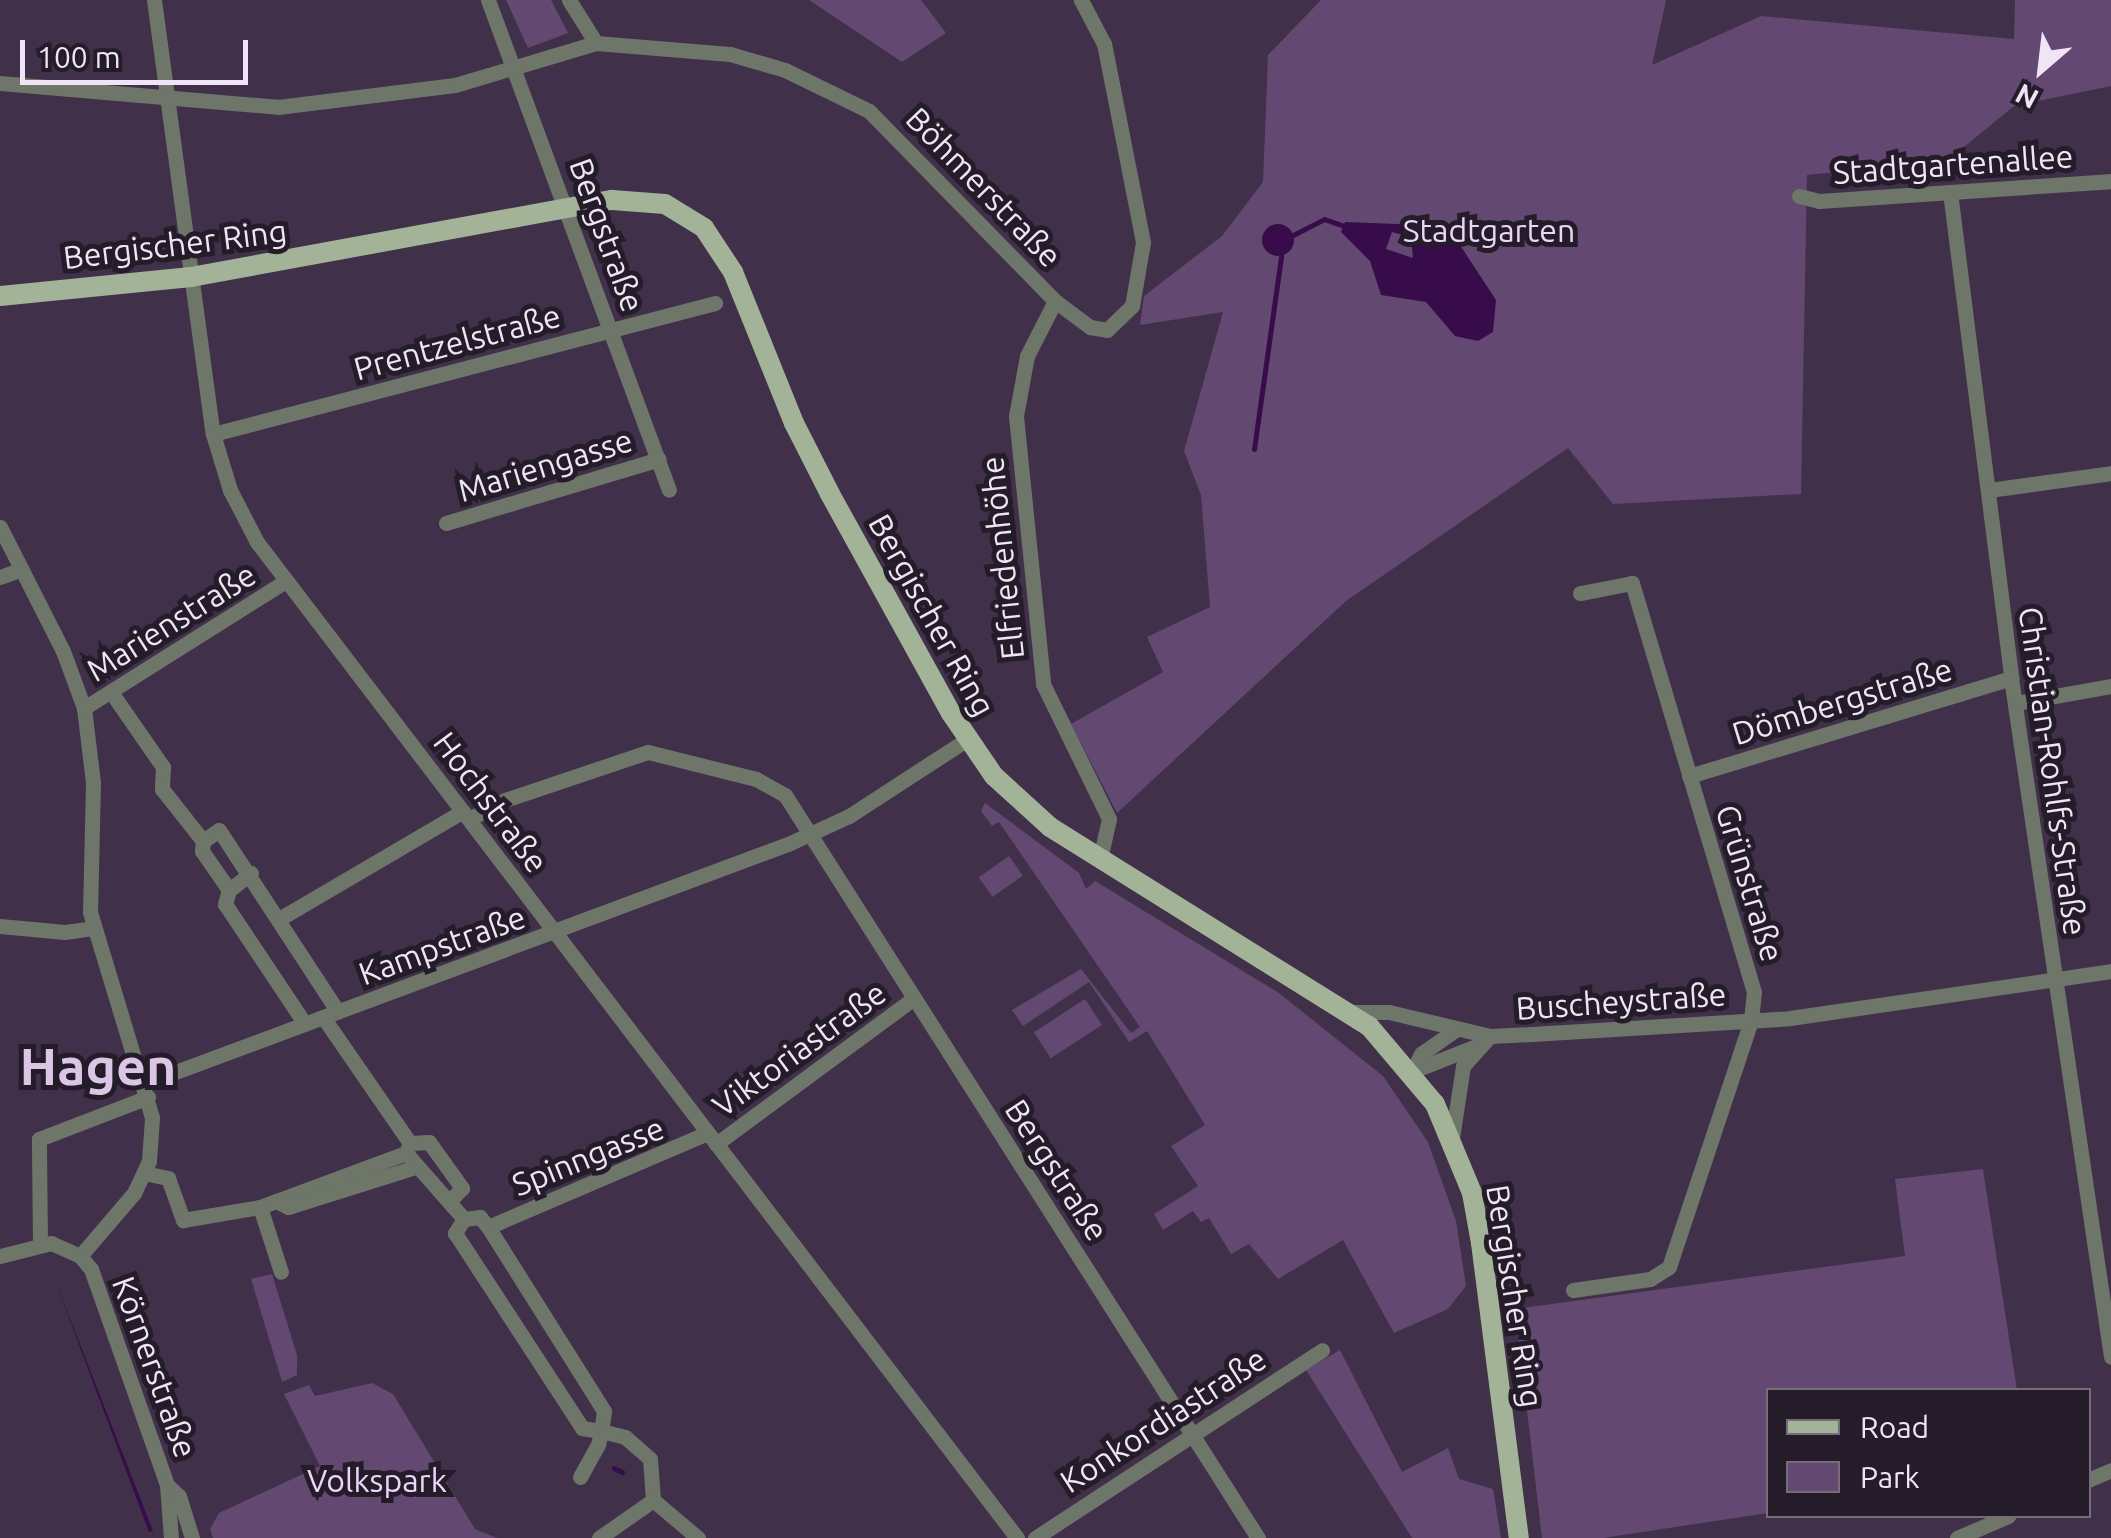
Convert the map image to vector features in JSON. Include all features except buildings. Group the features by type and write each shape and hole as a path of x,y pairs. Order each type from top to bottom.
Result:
{"main road":[{"name":"Bergischer Ring","path":"0,296 191,276 612,200 665,204 717,243 794,423 966,740 1021,804 1100,859 1350,1012 1413,1071 1452,1138 1482,1243 1520,1538"}],"street":[{"name":"Hochstraße","path":"154,0 213,434 237,506 286,582 1017,1538"},
{"name":"Bergstraße","path":"488,0 517,66 669,490"},
{"path":"570,0 596,43"},
{"name":"Böhmerstraße","path":"0,83 296,105 455,86 596,43 730,54 785,70 869,111 1055,301 1090,327 1107,330 1125,318 1141,274 1141,217 1104,44 1081,0"},
{"name":"Stadtgartenallee","path":"1799,196 1819,201 2111,181"},
{"name":"Christian-Rohlfs-Straße","path":"1950,192 2011,678 2111,1357"},
{"name":"Elfriedenhöhe","path":"1055,301 1027,356 1016,416 1043,684 1109,819 1100,859"},
{"name":"Prentzelstraße","path":"213,434 715,304"},
{"name":"Mariengasse","path":"446,523 659,459"},
{"path":"1990,490 2111,473"},
{"path":"0,527 84,708 92,782 93,928 146,1091 153,1132 144,1173 80,1256"},
{"path":"0,577 22,569"},
{"name":"Marienstraße","path":"84,708 286,582"},
{"name":"Grünstraße","path":"1573,1290 1650,1279 1669,1267 1752,1020 1750,976 1632,583 1580,593"},
{"name":"Dömbergstraße","path":"1688,776 2011,678"},
{"path":"2016,703 2111,686"},
{"path":"111,692 164,768 162,789 203,840 202,851 229,890"},
{"name":"Kampstraße","path":"40,1243 40,1139 305,1024 813,832 849,816 966,740"},
{"name":"Bergstraße","path":"466,815 637,753 775,788 813,832 914,998 1258,1538"},
{"path":"279,919 466,815"},
{"path":"203,840 218,830 251,873 290,935 330,1015 416,1167 438,1197 451,1200 464,1219"},
{"path":"251,873 229,890 225,904 305,1024"},
{"path":"0,926 65,932 93,928"},
{"path":"260,954 290,935"},
{"name":"Buscheystraße","path":"1350,1012 1390,1012 1490,1036 1752,1020 2111,972"},
{"name":"Viktoriastraße","path":"712,1139 914,998"},
{"path":"1413,1071 1421,1054 1455,1030"},
{"name":"Buscheystraße","path":"1413,1071 1474,1047 1490,1036"},
{"name":"Buscheystraße","path":"1452,1138 1458,1081 1474,1047"},
{"name":"Spinngasse","path":"488,1228 712,1139"},
{"path":"144,1173 168,1178 183,1220 268,1204 429,1142 462,1188 451,1200"},
{"path":"268,1204 288,1207 416,1167"},
{"path":"268,1204 281,1272"},
{"path":"580,1477 601,1432 604,1411 542,1307 480,1217 464,1219 455,1232 582,1428 601,1432 625,1437 645,1452 654,1470 654,1500 698,1538"},
{"path":"0,1256 40,1243"},
{"name":"Körnerstraße","path":"40,1243 80,1256 168,1485 171,1538"},
{"path":"516,1323 542,1307"},
{"name":"Konkordiastraße","path":"1035,1538 1191,1432 1322,1350"},
{"name":"Körnerstraße","path":"168,1485 179,1496 192,1538"},
{"path":"598,1538 638,1504 654,1500"},
{"path":"1962,1537 2004,1518"}],"green space":[{"path":"506,0 551,0 568,33 528,48"},
{"path":"809,0 921,0 946,33 902,62"},
{"name":"Stadtgarten","path":"1321,0 1666,0 1652,65 1761,16 2014,39 2015,0 2111,0 2111,86 2014,106 1947,161 1807,175 1801,494 1613,504 1568,448 1346,601 1117,813 1071,724 1163,672 1147,637 1210,607 1201,495 1184,451 1223,312 1140,325 1144,296 1222,236 1263,182 1268,55"},
{"path":"985,803 1079,873 1086,889 1095,881 1279,993 1383,1076 1428,1142 1456,1221 1466,1286 1448,1309 1394,1333 1343,1240 1278,1279 1249,1244 1231,1254 1209,1218 1201,1222 1193,1211 1163,1230 1154,1214 1198,1186 1171,1146 1205,1125 1147,1031 1129,1042 1089,982 1023,1026 1012,1010 1081,969 1131,1033 1140,1027 999,822 992,826 981,811"},
{"path":"1009,856 1023,876 992,897 979,877"},
{"path":"1085,999 1102,1025 1051,1058 1034,1032"},
{"path":"1983,1169 2017,1388 1766,1388 1766,1513 1603,1538 1542,1538 1515,1309 1905,1256 1895,1179"},
{"path":"272,1274 297,1355 297,1375 282,1382 251,1279"},
{"path":"1340,1350 1402,1472 1448,1448 1459,1479 1493,1489 1501,1538 1412,1538 1306,1370"},
{"name":"Volkspark","path":"372,1383 393,1394 475,1529 497,1538 213,1538 210,1529 219,1513 320,1466 284,1394 309,1385 315,1396"}],"shaded area":[{"path":"1345,222 1423,225 1458,242 1496,300 1493,332 1478,341 1455,336 1426,302 1381,295 1370,261 1341,232","holes":["1392,232 1411,237 1413,258 1386,249"]},
{"path":"1278,224 1289,229 1294,240 1289,251 1278,256 1267,251 1262,240 1267,229"},
{"path":"56,1283 153,1531 149,1532"}],"waterway":[{"path":"1293,235 1324,219 1344,226"},
{"path":"1254,449 1281,256"},
{"path":"614,1468 622,1472"}],"district":[{"name":"Hagen","path":"98,1067"}]}
